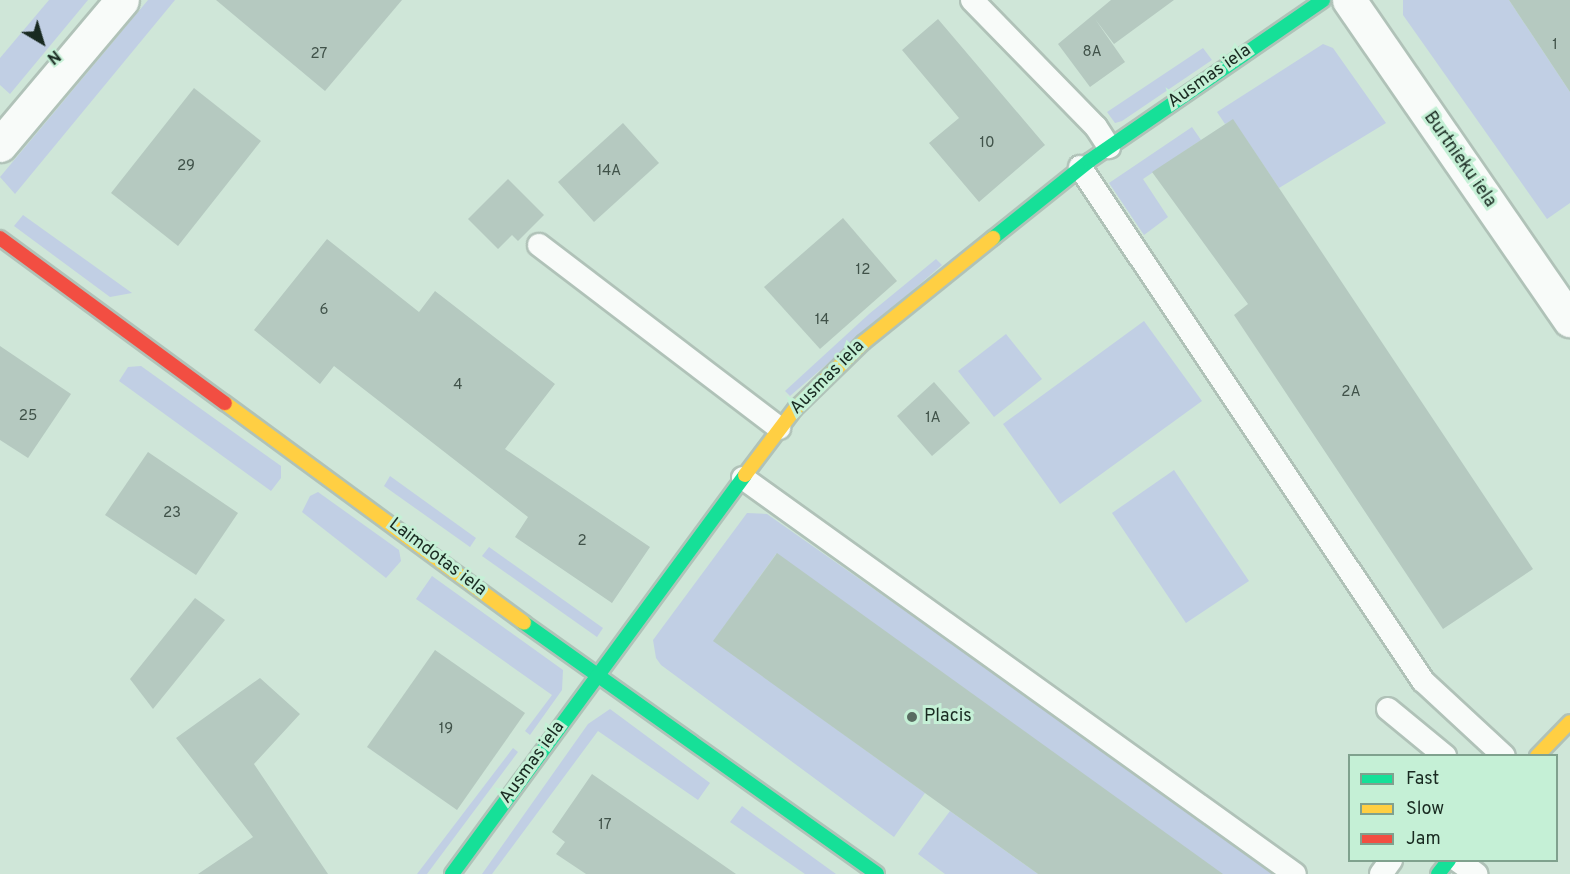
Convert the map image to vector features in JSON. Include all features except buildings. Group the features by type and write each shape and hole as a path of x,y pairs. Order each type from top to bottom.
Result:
{"street":[{"path":"0,145 122,0"},
{"name":"Ausmas iela","path":"452,874 779,428 864,342 1080,167 1323,0"},
{"name":"Burtnieku iela","path":"1348,0 1570,320"},
{"name":"Laimdotas iela","path":"0,238 596,676 877,874"},
{"path":"1539,754 1570,722"},
{"path":"1438,874 1448,862"}],"lane":[{"path":"972,0 1096,127 1109,147"},
{"path":"1080,167 1423,681 1502,754"},
{"path":"539,245 779,428"},
{"path":"743,478 1295,874"},
{"path":"1388,709 1443,754"},
{"path":"1381,874 1390,862"},
{"path":"1458,862 1476,874"}],"shaded area":[{"path":"49,0 88,0 10,94 0,85 0,58"},
{"path":"148,0 175,0 15,194 0,177"},
{"path":"1403,0 1509,0 1570,92 1570,203 1547,219 1403,15"},
{"path":"1323,44 1333,48 1386,123 1279,188 1233,120 1225,124 1217,112"},
{"path":"1203,48 1212,60 1122,121 1115,123 1107,112"},
{"path":"1192,127 1201,140 1143,179 1168,217 1144,235 1109,183"},
{"path":"23,215 132,293 110,297 14,226"},
{"path":"936,259 942,265 790,396 785,391 869,314"},
{"path":"1144,321 1202,401 1060,504 1003,424"},
{"path":"1006,334 1042,379 994,417 958,371"},
{"path":"141,366 281,466 281,478 271,491 119,381 128,367"},
{"path":"1174,470 1249,581 1186,623 1112,513"},
{"path":"390,476 476,538 470,547 384,486"},
{"path":"318,492 399,550 401,561 386,578 302,512 310,496"},
{"path":"747,513 767,514 1280,874 1214,874 776,554 714,641 925,793 894,837 661,665 656,658 653,640"},
{"path":"489,547 603,628 597,637 482,556"},
{"path":"432,576 563,670 562,690 530,735 525,731 552,695 416,599"},
{"path":"610,709 710,783 698,800 598,731 492,874 482,874 588,724"},
{"path":"513,748 518,752 427,874 417,874"},
{"path":"742,806 836,874 805,874 730,822"},
{"path":"950,811 1038,874 945,874 918,854"}],"traffic: fast":[{"path":"993,238 1089,161 1323,0"},
{"path":"452,874 745,475"},
{"path":"524,623 877,874"},
{"path":"1438,874 1447,862"}],"traffic: slow":[{"path":"745,475 795,409 864,342 993,238"},
{"path":"225,403 524,623"},
{"path":"1539,754 1570,722"}],"traffic: jam":[{"path":"0,238 225,403"}],"place":[{"name":"Placis","path":"912,717"}]}
